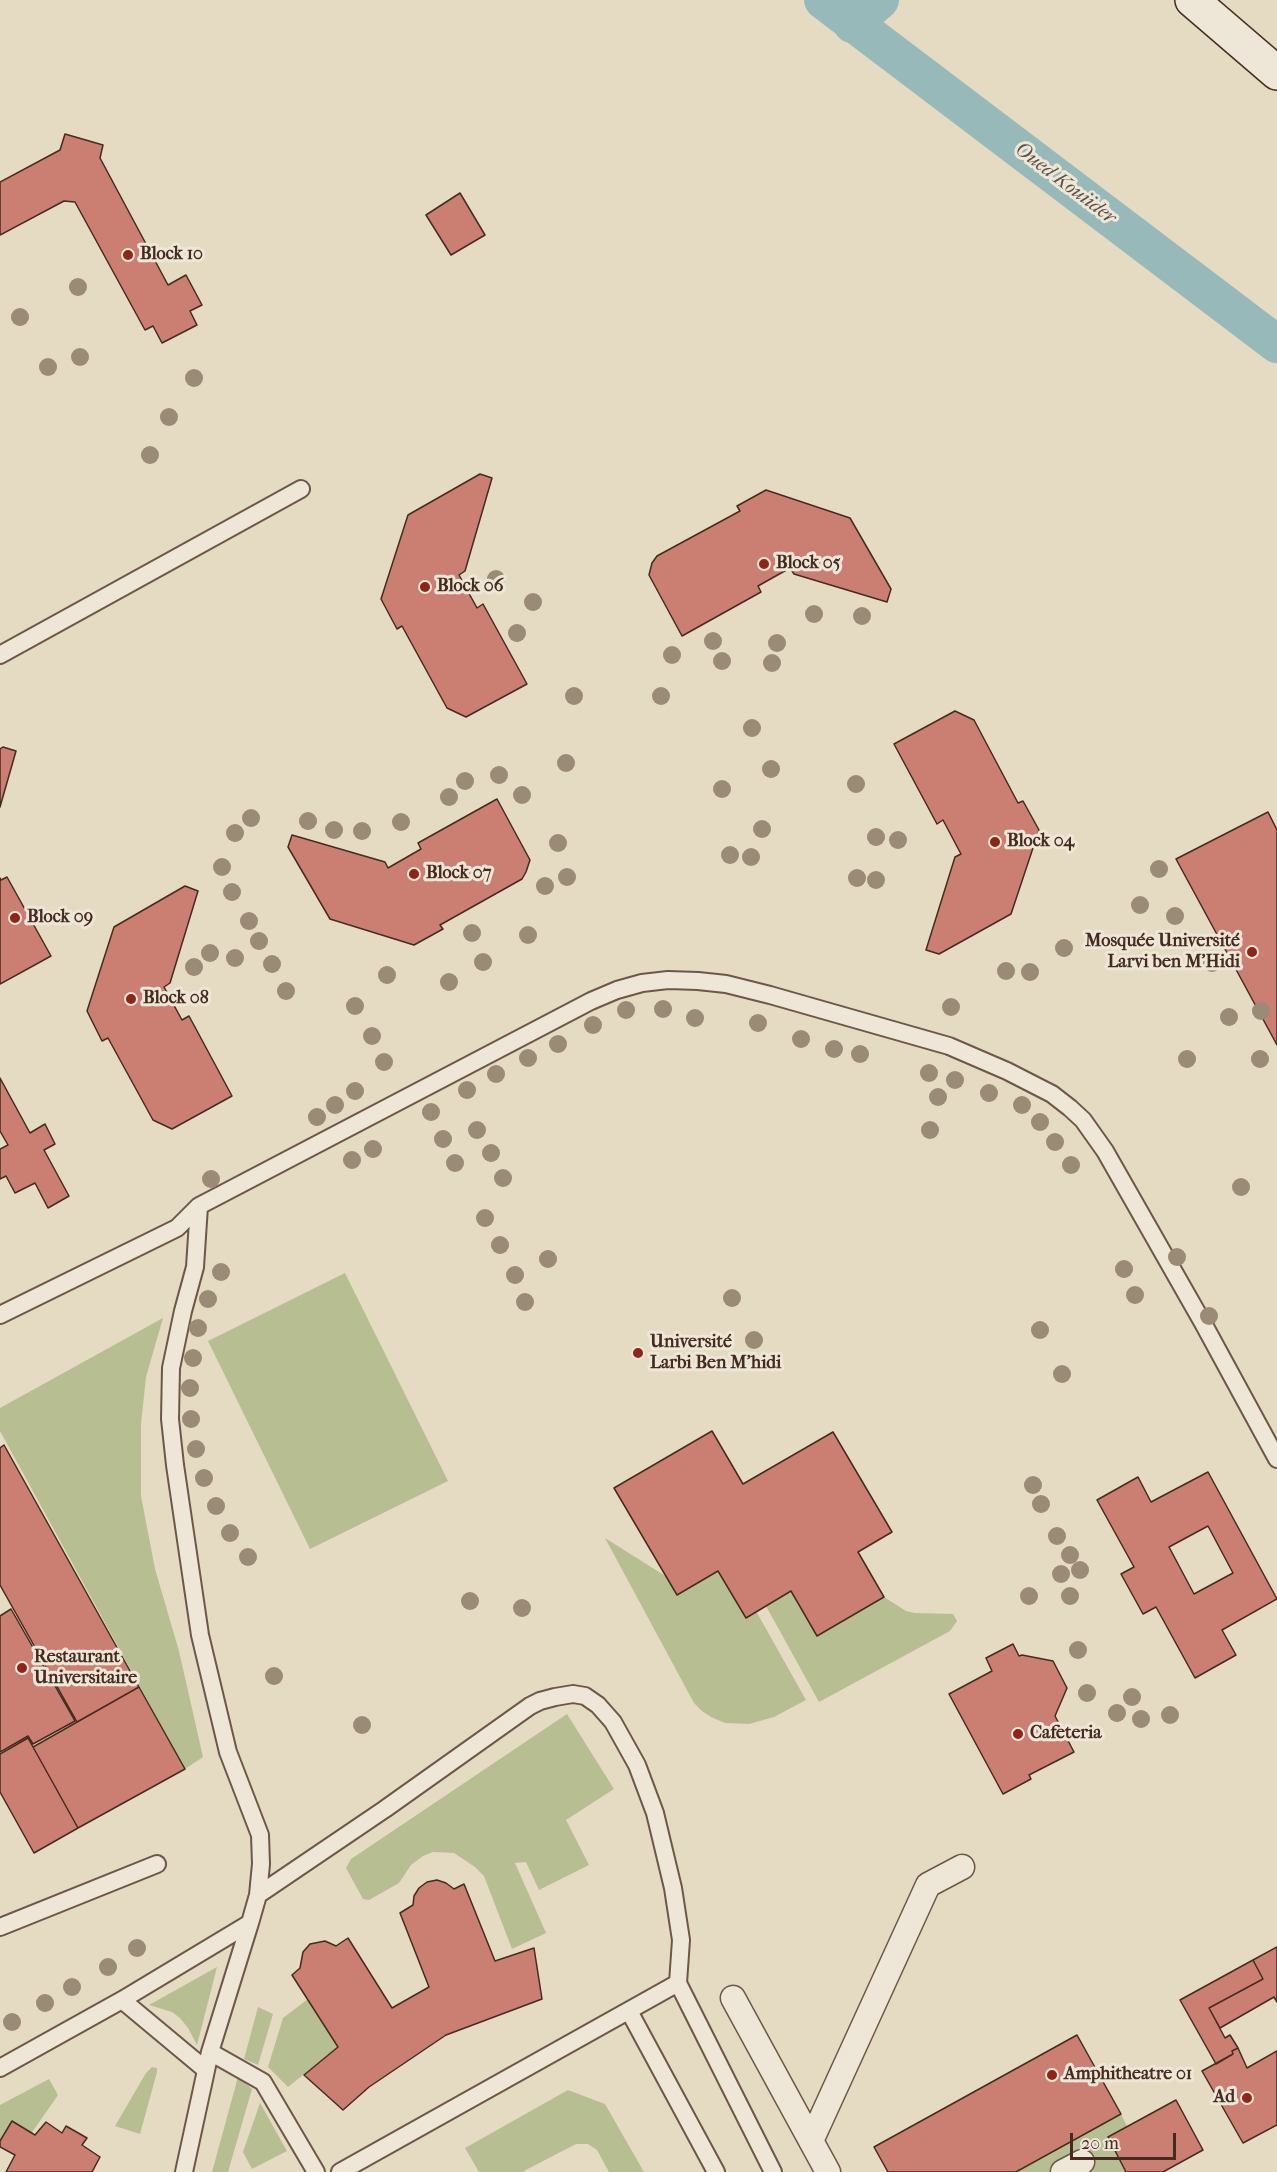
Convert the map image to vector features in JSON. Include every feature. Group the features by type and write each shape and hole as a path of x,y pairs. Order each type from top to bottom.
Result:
{"main road":[{"path":"1192,0 1277,73"}],"street":[{"path":"812,2141 928,1885 962,1867"},
{"path":"733,1998 828,2172"}],"lane":[{"path":"0,655 301,489"},
{"path":"0,1315 177,1228 200,1206 591,1001 642,983 668,980 726,984 949,1046 1007,1071 1052,1095 1070,1108 1083,1120 1105,1151 1277,1459"},
{"path":"184,2172 210,2052 258,1895 261,1864 260,1835 228,1752 200,1635 170,1419 171,1368 195,1267 200,1206"},
{"path":"258,1895 385,1809 530,1706 555,1697 573,1694 585,1696 598,1705 613,1722 637,1765 655,1813 673,1888 681,1940 678,1983 773,2172"},
{"path":"0,1927 157,1864"},
{"path":"0,2068 122,2000 250,1923"},
{"path":"340,2172 678,1983"},
{"path":"122,2000 206,2070"},
{"path":"629,2011 716,2172"},
{"path":"210,2052 263,2082 316,2172"}],"green space":[{"path":"345,1273 448,1481 310,1549 208,1341"},
{"path":"163,1318 146,1377 141,1424 141,1496 155,1569 179,1651 203,1757 185,1769 0,1431 0,1408"},
{"path":"605,1538 667,1577 677,1595 718,1571 756,1611 806,1700 774,1717 749,1724 725,1723 702,1711 694,1703"},
{"path":"791,1591 818,1636 884,1597 906,1611 953,1614 957,1621 950,1631 819,1702 766,1606"},
{"path":"567,1714 614,1789 566,1820 589,1865 539,1890 526,1862 515,1863 546,1933 512,1949 484,1876 454,1853 433,1852 423,1856 411,1865 399,1883 369,1900 363,1899 346,1868 351,1859"},
{"path":"217,1967 197,2045 180,2018 172,2012 149,2005"},
{"path":"308,1999 338,2047 288,2087 268,2067 283,2018"},
{"path":"258,2007 273,2014 258,2065 244,2059"},
{"path":"152,2067 157,2068 157,2072 140,2134 115,2126 146,2073"},
{"path":"238,2077 252,2089 228,2172 212,2172"},
{"path":"49,2079 58,2095 17,2154 0,2143 0,2105"},
{"path":"568,2090 605,2104 644,2172 609,2172 597,2150 588,2144 576,2144 522,2172 479,2172 465,2148"},
{"path":"260,2103 287,2151 252,2169 243,2152"},
{"path":"1121,2114 1127,2126 1108,2138 1126,2172 1016,2172"}],"building":[{"name":"Block 10","path":"65,134 103,145 100,158 168,285 186,275 202,305 190,311 197,325 162,343 153,326 145,330 75,202 64,201 0,235 0,182 60,150"},
{"path":"460,193 485,235 451,255 426,215"},
{"name":"Block 06","path":"480,474 492,478 465,571 459,575 477,608 483,604 527,684 466,717 447,708 402,626 397,629 381,599 408,515"},
{"name":"Block 05","path":"766,490 850,518 891,589 887,602 794,574 790,568 758,586 761,592 682,636 649,575 652,563 657,556 740,511 737,506"},
{"name":"Block 04","path":"955,711 974,720 1018,803 1023,801 1039,830 1011,914 939,954 926,950 955,857 961,854 943,820 937,824 894,744"},
{"path":"3,747 16,751 0,807 0,749"},
{"name":"Block 07","path":"497,799 530,860 526,872 522,879 440,925 443,929 414,945 330,919 288,847 292,835 385,862 388,868 421,849 418,843"},
{"name":"Mosquée Université Larvi ben M'Hidi","path":"1268,812 1277,830 1277,1045 1176,859"},
{"name":"Block 09","path":"7,877 51,956 0,984 0,878 1,880"},
{"name":"Block 08","path":"185,886 198,891 170,983 164,987 182,1020 189,1016 232,1096 172,1129 153,1120 108,1038 102,1041 87,1011 114,927"},
{"path":"0,1078 30,1133 45,1124 55,1144 44,1150 69,1196 48,1208 35,1183 15,1193 6,1176 0,1179 0,1149 8,1145 0,1131"},
{"path":"712,1431 743,1484 833,1432 892,1532 858,1552 884,1597 817,1636 791,1591 746,1618 718,1571 677,1595 614,1488"},
{"path":"4,1445 139,1687 77,1722 0,1585 0,1448"},
{"path":"1208,1472 1277,1599 1222,1630 1236,1655 1195,1678 1156,1607 1143,1614 1121,1574 1134,1567 1097,1500 1138,1477 1151,1502"},
{"path":"1208,1526 1233,1573 1194,1594 1169,1547"},
{"name":"Restaurant Universitaire","path":"11,1609 75,1721 33,1744 28,1736 0,1752 0,1616"},
{"name":"Cafeteria","path":"1013,1644 1019,1656 1053,1661 1067,1688 1055,1716 1074,1752 1029,1775 1031,1779 1003,1794 949,1694 992,1671 986,1658"},
{"path":"139,1687 185,1769 78,1828 33,1747"},
{"path":"28,1738 78,1828 34,1853 0,1792 0,1754"},
{"path":"437,1880 454,1889 464,1884 495,1961 534,1948 542,1999 446,2035 369,2087 343,2110 304,2075 338,2047 292,1975 300,1968 303,1952 310,1944 325,1941 336,1946 348,1938 392,2008 429,1987 400,1913 413,1905 414,1896 419,1888 427,1882"},
{"path":"1277,1947 1277,2002 1274,1997 1220,2028 1209,2008 1263,1979 1253,1960"},
{"path":"1253,1960 1263,1979 1209,2008 1225,2038 1230,2035 1238,2048 1232,2051 1233,2054 1216,2064 1180,2000"},
{"name":"Amphitheatre 01","path":"1077,2035 1121,2114 1016,2172 888,2172 874,2147"},
{"name":"Ad","path":"1238,2048 1247,2068 1277,2051 1277,2125 1243,2143 1202,2071 1233,2054 1232,2051"},
{"path":"1176,2100 1203,2150 1163,2172 1126,2172 1108,2137"},
{"path":"12,2121 35,2135 46,2122 62,2133 66,2126 87,2138 82,2145 100,2157 92,2172 6,2172 15,2155 0,2147 0,2141"}],"waterway":[{"name":"Oued Kouiider","path":"823,0 1277,344"},
{"name":"Oued Kouiider","path":"852,24 880,0"}],"place":[{"name":"Block 10","path":"128,255"},
{"name":"Block 05","path":"764,564"},
{"name":"Block 06","path":"425,587"},
{"name":"Block 04","path":"995,842"},
{"name":"Block 07","path":"414,874"},
{"name":"Block 09","path":"15,918"},
{"name":"Mosquée Université Larvi ben M'Hidi","path":"1252,952"},
{"name":"Block 08","path":"131,999"},
{"name":"Université Larbi Ben M'hidi","path":"638,1353"},
{"name":"Restaurant Universitaire","path":"22,1668"},
{"name":"Cafeteria","path":"1018,1734"},
{"name":"Amphitheatre 01","path":"1052,2075"},
{"name":"Ad","path":"1247,2098"}]}
